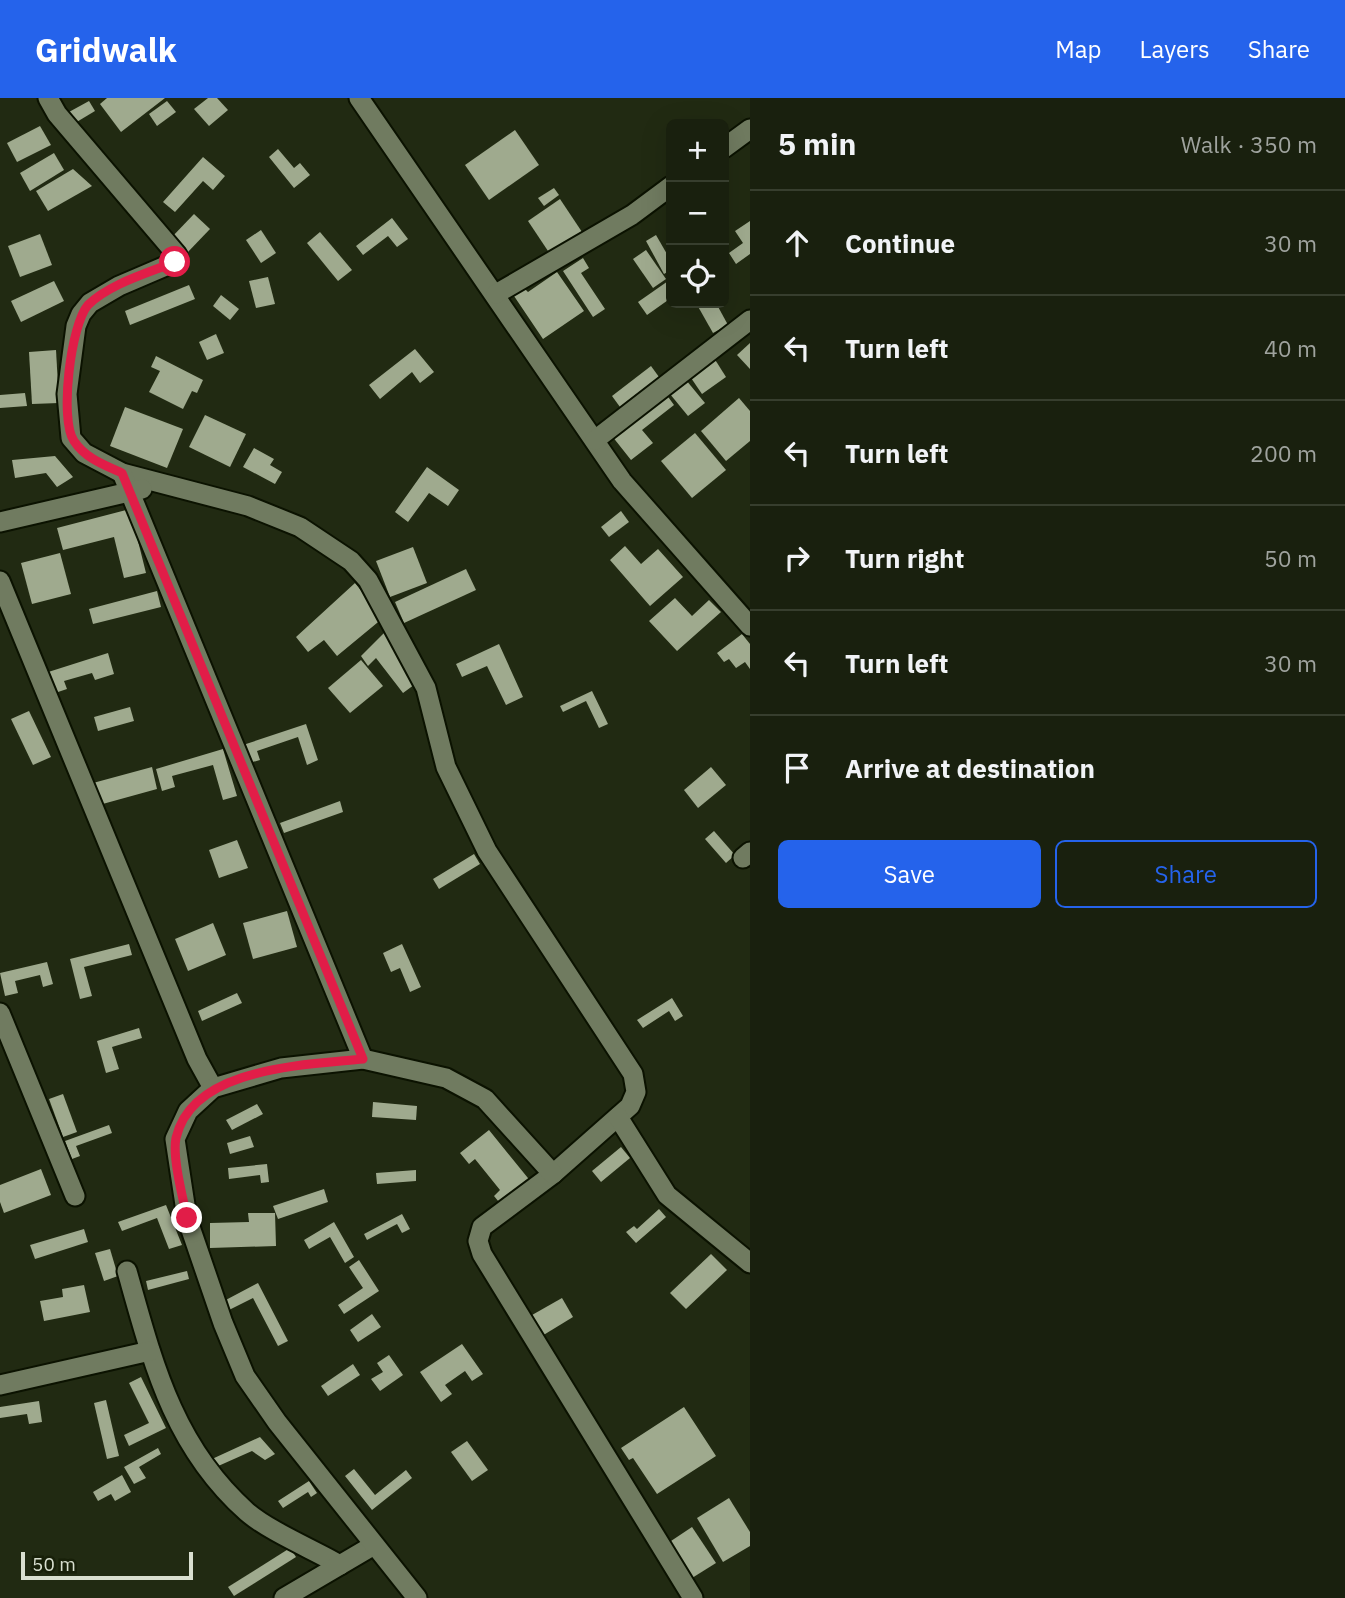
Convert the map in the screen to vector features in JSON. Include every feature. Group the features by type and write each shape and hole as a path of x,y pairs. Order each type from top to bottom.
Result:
{"street":[{"path":"48,98 57,114 177,255 175,262 119,286 90,303 76,326 67,394 71,438 84,453 122,473 248,506 300,527 351,561 368,580 426,688 446,767 487,851 633,1074 636,1092 630,1106 553,1174 482,1227 478,1241 482,1254 693,1598"},
{"path":"359,98 622,481 750,626"},
{"path":"729,144 750,128"},
{"path":"496,294 632,215 666,190"},
{"path":"595,440 750,320"},
{"path":"122,473 363,1059"},
{"path":"0,522 163,483"},
{"path":"0,581 197,1059 213,1088"},
{"path":"0,1013 75,1196"},
{"path":"416,1598 277,1422 245,1376 223,1324 187,1218 175,1139 188,1111 213,1088 281,1068 363,1059 446,1078 485,1099 553,1174"},
{"path":"618,1117 667,1195 750,1263"},
{"path":"127,1272 169,1408 197,1458 248,1513 340,1565"},
{"path":"0,1385 150,1351"},
{"path":"284,1598 374,1545"}],"building":[{"path":"107,98 165,98 121,132 100,104"},
{"path":"208,98 217,98 228,110 209,126 194,109"},
{"path":"89,101 95,111 75,123 69,112"},
{"path":"167,101 176,112 157,126 149,114"},
{"path":"40,126 51,145 17,162 7,143"},
{"path":"515,130 539,165 489,200 465,165"},
{"path":"278,149 294,168 300,163 310,175 294,188 269,157"},
{"path":"54,153 64,170 30,191 20,173"},
{"path":"203,157 225,176 213,190 203,181 175,212 163,202"},
{"path":"73,169 92,186 48,211 36,191"},
{"path":"554,188 559,195 544,206 538,198"},
{"path":"560,199 582,232 550,254 528,221"},
{"path":"194,214 210,229 186,254 170,239"},
{"path":"392,218 408,239 397,247 388,236 363,255 356,246"},
{"path":"750,221 750,254 736,264 729,253 743,243 735,231"},
{"path":"261,230 276,253 261,263 246,240"},
{"path":"320,232 352,270 338,281 307,243"},
{"path":"40,234 52,265 20,277 8,246"},
{"path":"656,235 666,252 666,273 664,274 646,241"},
{"path":"646,250 666,279 653,288 633,259"},
{"path":"583,258 589,268 581,273 605,309 593,317 563,271"},
{"path":"557,272 584,311 543,339 514,296 525,289 528,292"},
{"path":"268,277 275,304 256,308 249,281"},
{"path":"54,281 64,301 21,322 11,301"},
{"path":"666,282 666,302 647,315 638,302"},
{"path":"189,285 195,299 130,325 125,311"},
{"path":"221,295 239,309 230,320 213,306"},
{"path":"699,308 719,308 728,325 713,333"},
{"path":"216,334 224,353 207,360 199,342"},
{"path":"750,343 750,369 737,355"},
{"path":"415,349 434,372 420,383 412,372 380,399 369,385"},
{"path":"56,350 59,403 32,404 29,352"},
{"path":"156,356 203,380 197,393 192,391 183,409 149,392 160,371 151,367"},
{"path":"714,358 726,377 702,394 689,375"},
{"path":"651,366 659,377 620,407 612,396"},
{"path":"686,380 705,403 688,416 670,394"},
{"path":"25,393 27,406 0,408 0,395"},
{"path":"666,394 674,405 642,430 653,443 631,460 612,436"},
{"path":"739,398 750,411 750,441 726,461 701,431"},
{"path":"125,407 183,429 167,468 110,446"},
{"path":"205,415 246,434 230,467 189,447"},
{"path":"695,433 726,470 692,498 661,461"},
{"path":"254,448 274,459 270,465 282,472 275,484 243,467"},
{"path":"55,456 73,477 57,487 46,473 15,478 12,460"},
{"path":"427,467 459,490 448,506 429,493 408,522 395,512"},
{"path":"130,509 146,573 124,578 114,537 63,550 57,528"},
{"path":"621,511 629,522 609,537 601,527"},
{"path":"625,546 641,564 658,549 683,577 650,606 610,560"},
{"path":"413,547 427,583 390,597 376,561"},
{"path":"60,553 71,594 32,604 21,563"},
{"path":"466,569 476,590 404,623 395,602"},
{"path":"355,583 383,618 337,656 324,640 308,652 296,637"},
{"path":"157,591 161,607 93,624 89,609"},
{"path":"675,598 692,616 709,600 721,612 677,651 649,621"},
{"path":"385,632 418,682 403,693 376,658 368,666 361,656"},
{"path":"742,634 750,644 750,669 745,662 736,668 729,659 724,662 717,653"},
{"path":"499,644 523,697 506,705 487,666 462,677 456,664"},
{"path":"108,653 114,674 95,680 92,673 64,681 67,689 49,695 42,674"},
{"path":"361,660 383,686 350,713 328,688"},
{"path":"592,691 608,724 599,728 586,701 563,712 560,706"},
{"path":"130,707 134,721 98,731 94,717"},
{"path":"29,711 51,757 33,765 11,719"},
{"path":"306,724 318,760 307,765 298,737 257,751 260,760 249,763 243,745"},
{"path":"223,749 237,796 223,800 213,765 172,776 175,787 162,791 156,769"},
{"path":"152,767 157,789 99,805 93,783"},
{"path":"711,767 726,785 698,808 684,790"},
{"path":"340,801 343,812 284,833 280,823"},
{"path":"714,831 735,855 726,863 705,839"},
{"path":"237,840 248,868 219,878 209,850"},
{"path":"474,854 480,864 439,889 433,879"},
{"path":"287,911 297,947 253,959 243,923"},
{"path":"213,923 226,955 188,971 175,939"},
{"path":"129,944 132,955 84,967 92,996 80,999 70,959"},
{"path":"402,944 421,987 410,992 400,968 391,972 383,953"},
{"path":"47,962 53,984 43,987 40,975 15,981 18,993 5,996 0,973"},
{"path":"237,993 242,1003 202,1021 198,1011"},
{"path":"672,998 683,1016 675,1021 669,1011 643,1028 637,1020"},
{"path":"139,1028 142,1038 112,1047 119,1069 106,1073 97,1041"},
{"path":"63,1094 77,1132 63,1137 49,1099"},
{"path":"373,1102 417,1106 416,1120 372,1117"},
{"path":"257,1104 263,1114 232,1130 226,1120"},
{"path":"109,1125 112,1133 76,1146 80,1156 72,1159 65,1141"},
{"path":"489,1130 532,1183 503,1207 494,1196 500,1190 475,1159 469,1164 460,1153"},
{"path":"250,1136 254,1147 230,1154 227,1143"},
{"path":"621,1147 630,1158 601,1182 592,1171"},
{"path":"267,1164 269,1182 261,1183 260,1175 229,1179 228,1168"},
{"path":"41,1169 51,1195 4,1213 0,1202 0,1185"},
{"path":"416,1170 416,1181 377,1184 376,1173"},
{"path":"324,1189 328,1202 278,1219 273,1206"},
{"path":"166,1205 182,1245 169,1249 157,1218 122,1231 118,1222"},
{"path":"659,1209 666,1217 636,1243 626,1232 634,1226 637,1229"},
{"path":"248,1213 275,1213 276,1246 210,1248 210,1223 249,1222"},
{"path":"402,1214 410,1229 402,1233 397,1224 367,1240 364,1234"},
{"path":"334,1222 354,1257 345,1263 330,1237 309,1249 304,1240"},
{"path":"84,1229 88,1242 35,1259 30,1245"},
{"path":"110,1249 118,1276 104,1281 95,1253"},
{"path":"711,1254 727,1270 686,1309 670,1293"},
{"path":"359,1260 379,1291 344,1314 338,1305 363,1288 349,1267"},
{"path":"187,1271 189,1279 148,1290 146,1281"},
{"path":"258,1283 288,1341 278,1346 253,1298 227,1311 222,1302"},
{"path":"84,1285 90,1312 44,1321 40,1301 63,1297 62,1289"},
{"path":"562,1298 573,1317 537,1339 525,1319"},
{"path":"372,1314 381,1327 358,1342 350,1330"},
{"path":"462,1344 483,1374 472,1381 465,1371 445,1385 452,1394 441,1402 420,1372"},
{"path":"389,1355 403,1375 380,1391 371,1379 383,1372 377,1363"},
{"path":"353,1364 360,1375 328,1396 321,1386"},
{"path":"141,1377 166,1428 129,1446 124,1435 149,1423 129,1383"},
{"path":"106,1400 119,1456 107,1459 94,1403"},
{"path":"39,1401 42,1422 29,1424 27,1414 0,1418 0,1407"},
{"path":"684,1407 716,1456 657,1494 633,1458 629,1460 621,1448"},
{"path":"260,1437 275,1454 265,1460 252,1451 216,1467 212,1459"},
{"path":"467,1441 488,1470 472,1481 451,1452"},
{"path":"158,1448 161,1454 139,1467 146,1478 134,1484 124,1467"},
{"path":"354,1469 375,1495 406,1470 412,1478 372,1510 345,1476"},
{"path":"122,1475 131,1492 115,1501 111,1494 98,1501 93,1492"},
{"path":"309,1481 317,1493 311,1497 308,1492 283,1508 278,1501"},
{"path":"729,1498 750,1532 750,1546 723,1562 697,1518"},
{"path":"692,1527 716,1563 692,1578 668,1543"},
{"path":"290,1548 296,1557 234,1596 228,1587"}],"route":[{"path":"175,262 119,286 90,303 81,314 76,326 67,394 71,438 84,453 122,473 363,1059 281,1068 213,1088 188,1111 175,1139 187,1218"}]}
